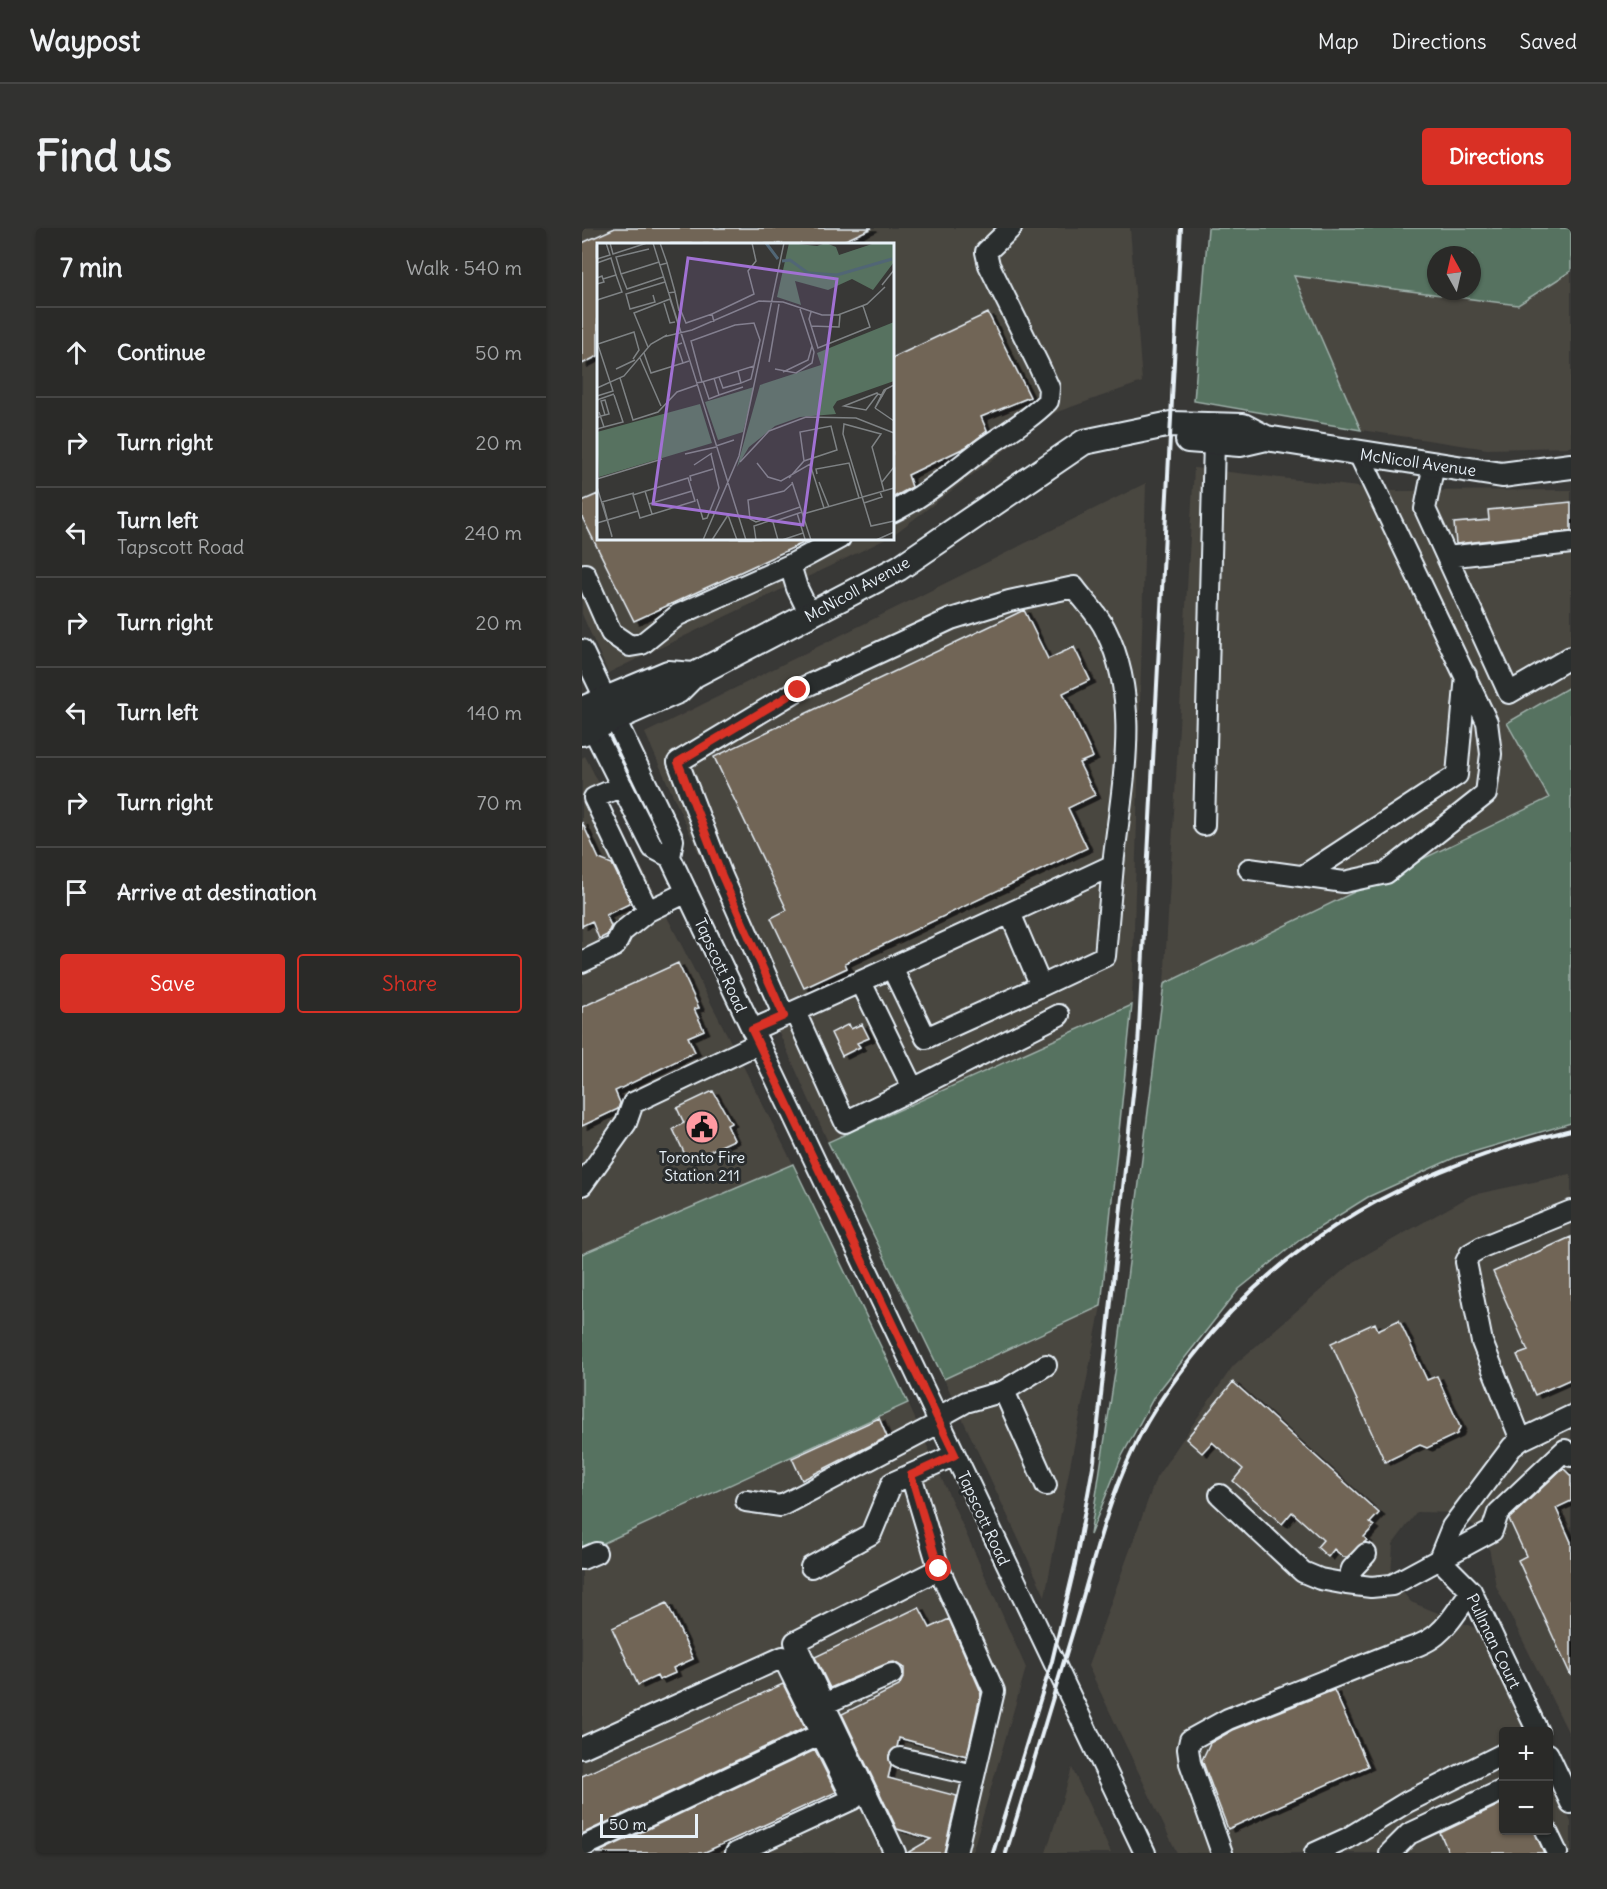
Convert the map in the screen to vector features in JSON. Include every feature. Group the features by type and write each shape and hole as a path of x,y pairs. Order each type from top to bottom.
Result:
{"main road":[{"name":"McNicoll Avenue","path":"584,717 678,691 694,675 899,568 1073,452 1084,442 1171,424 1243,426 1266,438 1502,475 1571,465"},
{"name":"McNicoll Avenue","path":"1073,452 1088,458 1162,440 1240,444 1266,438"}],"street":[{"path":"894,511 921,498 984,448 1035,414 1048,401 1049,388 989,265 986,252 1011,228"},
{"path":"1204,825 1214,442"},
{"path":"1249,869 1344,882 1386,873 1486,794 1491,754 1487,722 1359,454"},
{"path":"1434,464 1425,509 1509,693 1571,657"},
{"path":"583,572 611,633 630,646 642,644 678,615 790,565 836,540"},
{"path":"1447,557 1571,543"},
{"path":"790,565 797,588 810,615"},
{"path":"892,968 926,1038 1104,956 1127,740 1124,692 1116,656 1106,629 1074,587 1009,601 951,619 798,690 678,762 740,917 845,1122 1059,1015"},
{"name":"Tapscott Road","path":"582,650 673,840 670,857 1145,1853"},
{"path":"1303,876 1457,776 1466,675"},
{"name":"Tapscott Road","path":"584,717 653,848 670,857"},
{"path":"622,786 594,798 648,911"},
{"path":"582,1185 626,1123 633,1103 755,1037 790,1014 1113,865"},
{"path":"582,962 615,946 622,932 648,911 687,892"},
{"path":"1010,913 1041,986"},
{"path":"861,982 913,1089"},
{"path":"1521,1440 1482,1342 1466,1262 1470,1254 1482,1247 1571,1211"},
{"path":"746,1501 781,1506 938,1421 966,1402 1004,1391 1046,1365"},
{"path":"1004,1391 1046,1485"},
{"path":"1439,1559 1452,1527 1521,1440 1571,1416"},
{"path":"1220,1495 1304,1572 1320,1579 1347,1584 1371,1587 1392,1585 1492,1531 1498,1513 1564,1450 1571,1456"},
{"path":"811,1566 872,1534 892,1483 955,1455"},
{"path":"911,1475 939,1569 994,1691 956,1853"},
{"path":"1347,1584 1352,1569 1366,1554"},
{"name":"Pullman Court","path":"1439,1559 1471,1591 1536,1727"},
{"path":"895,1853 795,1642 939,1569"},
{"path":"1222,1853 1190,1763 1188,1749 1190,1740 1228,1719 1394,1653 1420,1647 1440,1634 1471,1591"},
{"path":"582,1748 783,1657 853,1799 736,1853"},
{"path":"824,1704 892,1674"},
{"path":"582,1736 696,1683"},
{"path":"582,1847 821,1734"},
{"path":"1315,1853 1348,1838 1407,1802 1499,1756"},
{"path":"900,1758 975,1775"},
{"path":"1553,1764 1571,1803"},
{"path":"1390,1853 1409,1834 1499,1792"},
{"path":"1548,1835 1557,1853"}],"shaded area":[{"path":"582,228 1130,228 1142,382 1054,413 894,534 894,243 597,243 597,540 884,540 608,673 582,614"},
{"path":"1571,271 1571,447 1487,449 1361,430 1293,276 1427,293 1427,300 1479,300 1518,305"},
{"path":"1194,468 1393,491 1571,490 1571,686 1507,723 1549,798 1164,984"},
{"path":"1146,483 1132,1005 828,1142 645,733"},
{"path":"585,756 793,1164 582,1254 582,758"},
{"path":"1571,1174 1571,1738 1496,1586 1488,1542 1462,1513 1417,1512 1393,1544 1391,1578 1411,1602 1475,1628 1501,1670 1527,1727 1499,1727 1499,1835 1553,1835 1553,1783 1571,1822 1571,1853 1177,1853 1088,1666 1156,1478 1233,1366 1353,1262 1472,1195"},
{"path":"1101,1306 1045,1596 944,1379"},
{"path":"908,1403 1026,1668 972,1853 582,1853 582,1553"},
{"path":"1072,1768 1111,1853 1046,1853"}],"green space":[{"path":"1208,228 1571,228 1571,271 1518,305 1479,300 1481,246 1427,246 1427,293 1294,276 1361,430 1194,401"},
{"path":"1571,686 1571,1123 1456,1157 1368,1197 1301,1239 1239,1289 1154,1397 1122,1456 1090,1535 1116,1366 1164,984 1549,798 1507,723"},
{"path":"1132,1005 1101,1306 944,1379 828,1142"},
{"path":"793,1164 908,1403 582,1553 582,1254"}],"building":[{"path":"615,228 872,228 839,243 597,243 597,356 582,364 582,243"},
{"path":"988,313 1030,397 981,417 987,431 966,447 908,475 912,487 894,497 894,357"},
{"path":"597,494 597,540 810,540 634,621 582,517 582,501"},
{"path":"1571,502 1571,531 1456,544 1454,523 1489,520 1488,510"},
{"path":"1024,610 1048,659 1074,647 1090,680 1063,693 1093,757 1079,763 1095,795 1068,808 1087,848 845,963 847,968 804,988 771,918 787,910 714,757"},
{"path":"582,822 599,859 612,864 631,903 606,915 611,926 607,935 599,939 592,921 582,926"},
{"path":"678,963 699,1008 694,1009 704,1030 688,1037 695,1052 615,1091 620,1103 618,1109 582,1126 582,1007"},
{"path":"849,1024 851,1029 862,1024 869,1038 857,1043 860,1047 842,1056 831,1033"},
{"name":"Toronto Fire Station 211","path":"713,1091 731,1123 727,1125 734,1140 688,1161 673,1129 684,1123 677,1108"},
{"path":"1571,1237 1571,1379 1535,1395 1517,1355 1528,1351 1493,1272"},
{"path":"1399,1320 1427,1380 1437,1376 1460,1427 1457,1434 1427,1448 1420,1445 1385,1462 1331,1343 1375,1323 1378,1330"},
{"path":"1233,1382 1379,1513 1370,1523 1374,1526 1364,1537 1367,1540 1347,1557 1343,1557 1334,1549 1328,1557 1317,1547 1323,1540 1292,1512 1282,1524 1233,1481 1243,1469 1212,1442 1202,1453 1186,1439"},
{"path":"879,1418 887,1437 802,1480 792,1458"},
{"path":"1563,1468 1571,1476 1571,1501 1556,1508 1571,1542 1571,1676 1518,1560 1526,1556 1509,1519"},
{"path":"667,1603 693,1659 673,1668 675,1673 659,1680 657,1676 638,1685 612,1628"},
{"path":"919,1607 930,1628 949,1619 981,1692 967,1756 899,1738 897,1747 889,1755 891,1766 888,1778 957,1796 944,1853 907,1853 931,1839 897,1829 842,1714 899,1686 904,1676 904,1668 894,1662 888,1663 830,1688 815,1657"},
{"path":"783,1684 805,1728 582,1834 582,1776"},
{"path":"1334,1690 1368,1766 1228,1829 1202,1760 1210,1743 1233,1730"},
{"path":"815,1750 836,1792 703,1853 597,1853"},
{"path":"1499,1805 1499,1835 1536,1835 1544,1853 1449,1853 1440,1833"}],"railway":[{"path":"993,1853 1052,1661 1075,1565 1094,1461 1138,1047 1181,228"},
{"path":"1006,1853 1115,1493 1144,1428 1190,1360 1227,1315 1268,1276 1312,1241 1359,1211 1409,1185 1461,1163 1571,1130"}],"place":[{"name":"Toronto Fire Station 211","path":"702,1127"}],"route":[{"path":"798,690 678,762 722,876 784,1016 752,1030 955,1455 911,1475 939,1569"}]}
